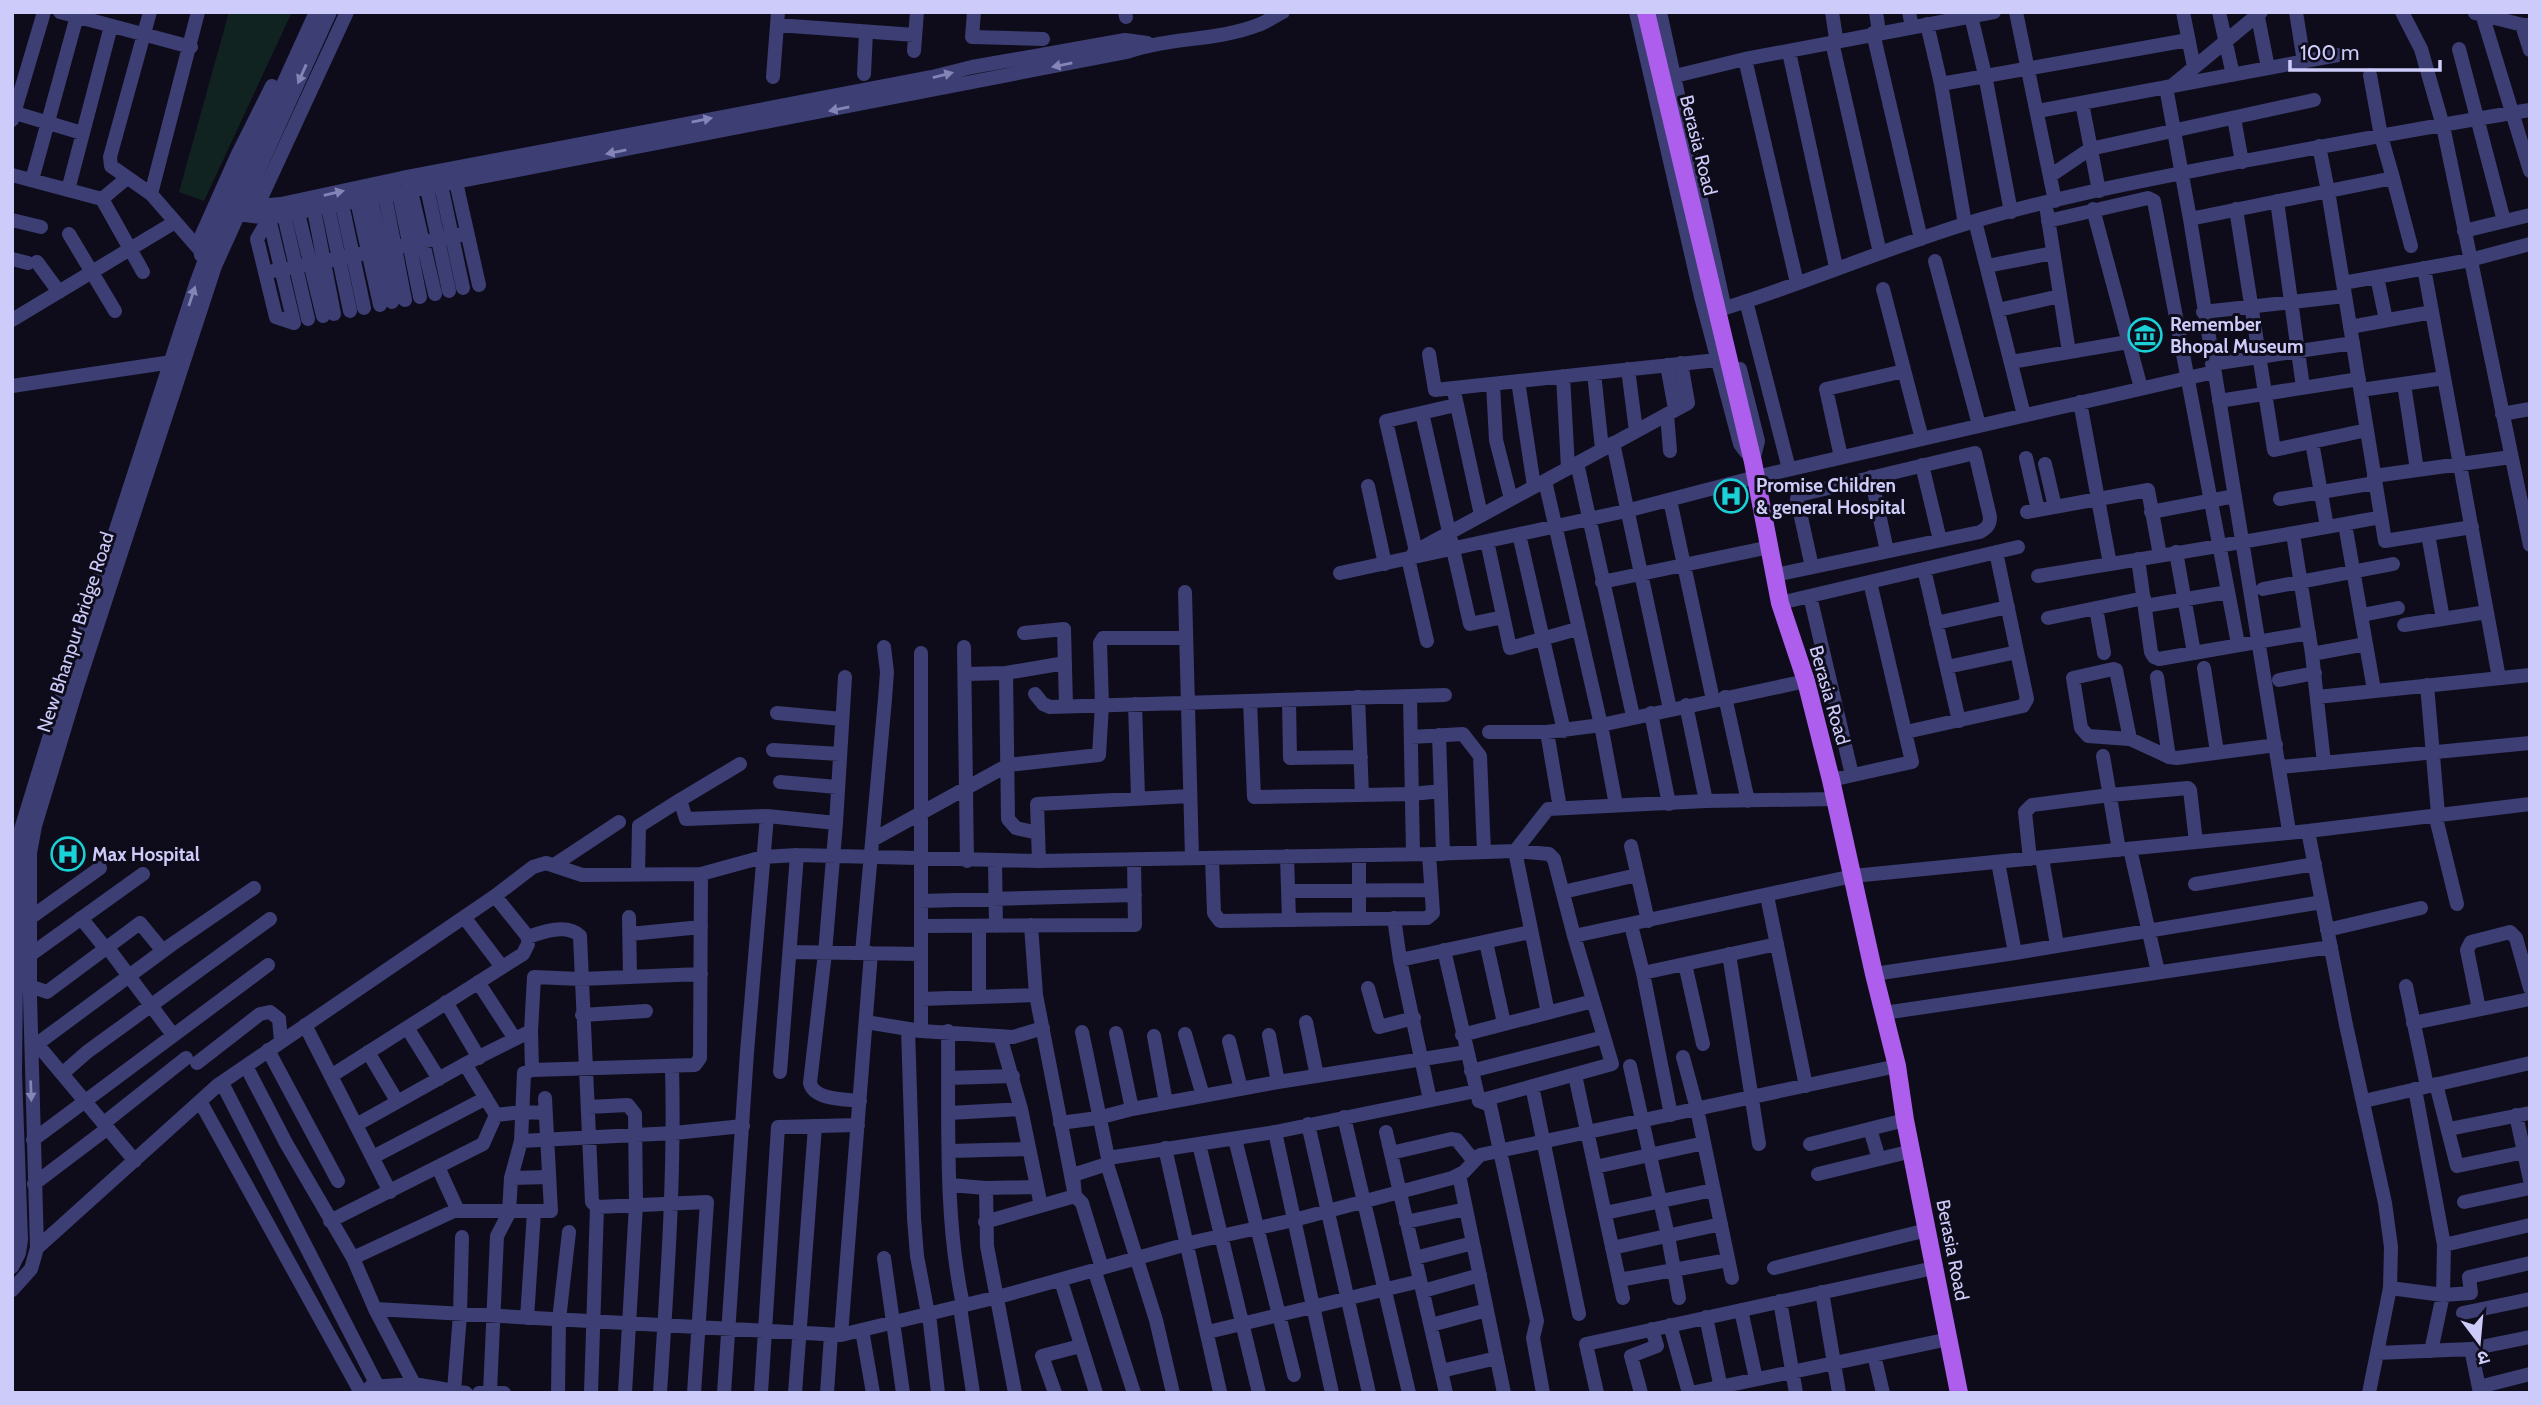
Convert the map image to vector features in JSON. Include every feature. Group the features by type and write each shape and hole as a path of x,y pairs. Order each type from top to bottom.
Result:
{"main road":[{"name":"Berasia Road","path":"1646,12 1747,437 1780,603 1806,681 1831,779 1897,1066 1905,1120 1959,1393"}],"street":[{"path":"44,12 13,115 82,132"},
{"path":"60,12 191,47"},
{"path":"150,12 110,157 111,166 151,194 202,256"},
{"path":"151,194 198,12"},
{"path":"236,205 306,12"},
{"name":"New Bhanpur Bridge Road","path":"12,1267 19,1253 21,1240 16,1196 14,1026 20,984 17,879 21,830 236,205 316,12"},
{"name":"New Bhanpur Bridge Road","path":"12,1290 31,1269 37,1248 33,1140 34,1041 20,984 30,955 30,853 44,793 71,685 202,256 236,205 330,12"},
{"path":"236,205 347,12"},
{"path":"914,51 917,12"},
{"path":"974,12 972,37 1044,39"},
{"path":"236,205 281,204 402,178 1127,52 1152,43 1212,36 1283,12"},
{"path":"1636,12 1717,360 1740,444 1754,469"},
{"path":"1660,12 1725,308 1758,441 1754,469"},
{"path":"1832,12 1836,38 1832,43"},
{"path":"1876,12 1876,33 1921,239"},
{"path":"1675,76 1876,33 1911,19 1927,24 1994,12"},
{"path":"2016,12 2050,176 2048,221 2069,352"},
{"path":"2183,12 2194,67"},
{"path":"2219,12 2233,75"},
{"path":"2296,12 2304,61"},
{"path":"2402,12 2421,48 2443,126 2530,545"},
{"path":"2169,86 2259,13"},
{"path":"2259,13 2267,68"},
{"path":"2478,13 2526,25 2530,50"},
{"path":"2478,13 2528,162"},
{"path":"32,180 77,16"},
{"path":"1971,16 2011,212"},
{"path":"773,77 777,19 866,32 915,35"},
{"path":"1927,24 1970,223 1987,266 2024,415"},
{"path":"68,190 111,26"},
{"path":"864,74 866,32"},
{"path":"1941,84 2188,40"},
{"path":"1832,43 1880,253"},
{"path":"2459,49 2504,221"},
{"path":"1789,52 1836,267"},
{"path":"2038,111 2338,55"},
{"path":"1745,59 1797,283"},
{"path":"2370,75 2381,136 2411,246"},
{"path":"2169,86 2203,312 2289,831"},
{"path":"363,200 317,262 294,323 276,317 257,239 269,218 913,88"},
{"path":"2050,176 2090,149 2314,100"},
{"path":"2082,103 2099,191"},
{"path":"1725,308 1836,267 2011,212 2182,173 2319,146 2530,110"},
{"path":"2234,118 2242,162"},
{"path":"2319,146 2385,541 2472,527"},
{"path":"12,175 102,199 143,272"},
{"path":"102,199 127,178"},
{"path":"2190,219 2393,178"},
{"path":"441,185 467,233 479,285"},
{"path":"409,244 399,301 409,244 441,185"},
{"path":"2048,221 2148,198 2154,201 2238,644"},
{"path":"363,200 409,244 449,291 409,244 363,200"},
{"path":"363,200 409,244"},
{"path":"308,319 317,262 363,200"},
{"path":"2277,201 2303,387"},
{"path":"236,205 269,218 317,262 357,309"},
{"path":"2093,209 2141,388"},
{"path":"2236,209 2274,450 2367,430"},
{"path":"291,214 317,262 329,315"},
{"path":"2464,231 2530,215"},
{"path":"12,219 41,227"},
{"path":"12,320 175,222"},
{"path":"265,272 467,233"},
{"path":"69,234 115,311"},
{"path":"2203,312 2291,302 2344,289 2377,276 2470,260 2530,244"},
{"path":"1987,266 2053,253"},
{"path":"12,258 33,263 59,292"},
{"path":"1935,261 1979,425"},
{"path":"2424,268 2499,678"},
{"path":"2377,276 2386,320"},
{"path":"1883,289 1922,439"},
{"path":"1998,310 2060,296"},
{"path":"1746,302 1789,469"},
{"path":"2350,327 2432,312"},
{"path":"2011,362 2128,342"},
{"path":"1339,573 1670,500 1754,469 1789,469 2189,377 2259,357 2353,343"},
{"path":"1430,354 1435,390 1717,360"},
{"path":"12,386 165,363 170,365"},
{"path":"1411,556 1450,532 1688,403 1674,364"},
{"path":"1628,369 1636,431"},
{"path":"1841,457 1826,389 1904,371"},
{"path":"1594,373 1608,446 1626,511 1670,709"},
{"path":"1563,376 1572,466 1588,519 1633,716"},
{"path":"2219,401 2303,387 2404,384 2444,378"},
{"path":"1518,381 1539,484 1554,527 1601,724 1616,805"},
{"path":"1493,384 1496,440 1511,499"},
{"path":"2404,384 2417,470"},
{"path":"1454,388 1481,515"},
{"path":"2080,402 2110,564"},
{"path":"1427,641 1386,421 1456,405"},
{"path":"2502,414 2530,409"},
{"path":"1670,451 1671,412"},
{"path":"1422,413 1470,624 1503,617"},
{"path":"2312,442 2327,527"},
{"path":"1775,575 1980,532 1990,524 1978,457 1971,453 1799,495 1797,499 1812,567"},
{"path":"2026,458 2033,511 2148,490 2160,555"},
{"path":"2280,499 2417,470 2512,463 2530,468"},
{"path":"2045,464 2055,507"},
{"path":"1922,465 1940,540"},
{"path":"1871,477 1887,551"},
{"path":"1368,486 1385,564"},
{"path":"2151,512 2235,496"},
{"path":"1670,500 1719,699 1748,800"},
{"path":"2038,576 2176,552 2243,544 2381,517"},
{"path":"2345,524 2374,690"},
{"path":"1519,534 1564,731"},
{"path":"2293,534 2315,673 2324,763"},
{"path":"2428,534 2443,619"},
{"path":"1487,541 1510,648 1577,629"},
{"path":"1602,582 1770,547"},
{"path":"1780,603 2018,547"},
{"path":"1906,732 2023,706 2027,699 1996,552"},
{"path":"2176,552 2194,653"},
{"path":"2138,559 2151,652 2154,657 2159,659 2309,633"},
{"path":"2263,589 2393,564"},
{"path":"1924,569 1959,721"},
{"path":"1831,779 1912,762 1870,582"},
{"path":"1185,592 1192,858"},
{"path":"2048,618 2096,608 2228,592"},
{"path":"1810,596 1852,775"},
{"path":"1937,623 2008,607"},
{"path":"2096,608 2104,653"},
{"path":"2362,615 2398,608"},
{"path":"2404,625 2487,612"},
{"path":"1024,633 1063,629 1066,706"},
{"path":"874,839 1008,765 1100,755 1100,643 1103,638 1185,638"},
{"path":"2312,654 2366,644"},
{"path":"827,1393 836,1335 860,1101 866,1022 866,953 887,673 884,647"},
{"path":"964,647 967,861"},
{"path":"1947,667 2017,652"},
{"path":"921,653 921,999 914,1030 914,1218 937,1393"},
{"path":"966,674 1006,673 1065,663"},
{"path":"2204,668 2217,752"},
{"path":"2130,739 2116,670 2073,678 2082,733 2088,736 2130,739 2169,757 2276,745"},
{"path":"1006,673 1008,819 1016,828 1038,834"},
{"path":"2279,680 2315,673"},
{"path":"2318,697 2530,675"},
{"path":"845,677 825,953 810,1083 811,1088 818,1094 860,1101"},
{"path":"2157,677 2169,757"},
{"path":"1489,732 1564,731 1806,681"},
{"path":"2427,685 2436,814 2457,904"},
{"path":"1035,694 1043,704 1050,707 1445,695"},
{"path":"1410,696 1413,855"},
{"path":"1358,697 1362,795"},
{"path":"1289,700 1290,758 1360,757"},
{"path":"1250,701 1254,797 1441,791"},
{"path":"1135,704 1138,797"},
{"path":"1686,705 1706,801"},
{"path":"777,713 842,719"},
{"path":"1651,713 1669,804"},
{"path":"1547,732 1560,808"},
{"path":"1411,737 1463,734 1479,751 1484,852"},
{"path":"1212,858 1214,913 1220,921 1431,917 1441,791 1439,735"},
{"path":"2280,767 2530,743"},
{"path":"773,750 840,754"},
{"path":"2103,756 2124,850 2158,972"},
{"path":"638,875 639,826 740,764"},
{"path":"780,782 837,787"},
{"path":"2057,945 2025,812 2032,805 2188,788 2196,842"},
{"path":"1039,861 1037,804 1190,796"},
{"path":"1548,1013 1515,851 1548,809 1706,801 1835,799"},
{"path":"680,800 686,819 767,816 836,822"},
{"path":"1574,936 1853,876 2308,831 2530,804"},
{"path":"724,1393 767,816"},
{"path":"554,865 619,822"},
{"path":"2308,831 2385,1203 2390,1247 2390,1288 2369,1393"},
{"path":"1631,846 1648,921"},
{"path":"37,1248 222,1083 495,896 533,867 546,863 582,876 701,874 763,856 797,855 1039,861 1515,851 1552,855 1612,1064 1532,1086 1478,1096 1430,1100 1275,1132 1165,1147 1108,1161 1073,1175 1075,1196"},
{"path":"780,1072 797,855"},
{"path":"1359,855 1359,919"},
{"path":"1287,856 1289,920"},
{"path":"921,926 1135,925 1135,860"},
{"path":"995,861 996,926"},
{"path":"1998,862 2015,953"},
{"path":"2195,884 2315,864"},
{"path":"30,918 100,868"},
{"path":"30,955 143,874"},
{"path":"491,1392 497,1236 509,1213 511,1178 521,1141 524,1073 533,1070 695,1065 700,1058 701,874"},
{"path":"1563,892 1637,875"},
{"path":"135,1161 34,1041 254,888"},
{"path":"1288,891 1432,890"},
{"path":"921,901 1135,895"},
{"path":"331,1076 523,954 528,944 527,937 495,896"},
{"path":"1767,896 1806,1086"},
{"path":"1874,974 2322,902"},
{"path":"2328,930 2421,908"},
{"path":"464,917 502,967"},
{"path":"629,917 631,977"},
{"path":"81,918 130,976 173,1035"},
{"path":"1394,918 1400,960 1430,1100"},
{"path":"62,1074 87,1052 270,919"},
{"path":"20,984 47,992 140,923 163,951"},
{"path":"1031,925 1036,995 1075,1196 1082,1203 1098,1270 1134,1393"},
{"path":"1631,925 1671,1115"},
{"path":"979,926 979,998"},
{"path":"630,934 701,927"},
{"path":"527,937 544,931 575,931 580,936 592,1202 597,1207 592,1393"},
{"path":"1400,960 1530,932"},
{"path":"2479,1009 2467,950 2472,942 2510,932 2516,938 2530,988"},
{"path":"1486,942 1504,1023"},
{"path":"1643,973 1777,944"},
{"path":"1884,1013 2331,947"},
{"path":"1444,950 1478,1096 1490,1105 1537,1321 1534,1338 1543,1393"},
{"path":"790,952 921,954"},
{"path":"1729,954 1759,1144"},
{"path":"1685,964 1703,1044"},
{"path":"33,1140 268,965"},
{"path":"533,1070 531,1031 534,977 581,979 701,974"},
{"path":"478,982 515,1040"},
{"path":"2406,986 2426,1086 2427,1149 2444,1245 2444,1295 2431,1351"},
{"path":"1368,988 1379,1027 1414,1018"},
{"path":"921,999 1036,995"},
{"path":"2413,1023 2530,999"},
{"path":"446,1002 486,1098 496,1115"},
{"path":"1462,1035 1593,1002"},
{"path":"582,1015 646,1011"},
{"path":"34,1184 192,1060 260,1014 270,1012 279,1019 281,1041"},
{"path":"866,1022 914,1030 1013,1037 1043,1028"},
{"path":"1306,1022 1317,1076"},
{"path":"305,1025 390,1192"},
{"path":"408,1029 439,1079"},
{"path":"356,1125 531,1031"},
{"path":"948,1031 950,1185 955,1266 973,1393"},
{"path":"1082,1032 1108,1161 1165,1354 1172,1393"},
{"path":"1116,1033 1132,1109"},
{"path":"1185,1034 1203,1096"},
{"path":"1154,1035 1166,1103"},
{"path":"1269,1035 1278,1082"},
{"path":"1000,1036 1021,1109 1041,1206"},
{"path":"1471,1071 1604,1037"},
{"path":"1229,1041 1241,1089"},
{"path":"268,1050 338,1181"},
{"path":"368,1052 397,1101"},
{"path":"1060,1123 1098,1118 1132,1109 1278,1082 1467,1052"},
{"path":"1683,1057 1697,1109 1732,1278"},
{"path":"2364,1101 2530,1063"},
{"path":"246,1066 352,1258 414,1384"},
{"path":"1630,1066 1661,1202 1679,1298"},
{"path":"375,1309 836,1335 1061,1281 1187,1244 1294,1220 1399,1192 1459,1175 1480,1155 1897,1066"},
{"path":"660,1393 672,1203 672,1067"},
{"path":"1575,1075 1622,1298"},
{"path":"948,1078 1013,1076"},
{"path":"222,1083 387,1388"},
{"path":"1532,1086 1579,1314"},
{"path":"2426,1086 2449,1129 2457,1166 2527,1152"},
{"path":"373,1157 486,1098"},
{"path":"352,1258 449,1212 551,1211 545,1098"},
{"path":"201,1103 358,1391 414,1384 450,1391 460,1314 462,1237"},
{"path":"588,1107 628,1105 635,1114 636,1205 625,1393"},
{"path":"949,1113 1021,1109"},
{"path":"496,1115 546,1113"},
{"path":"2449,1129 2523,1114 2530,1180"},
{"path":"330,1220 483,1144 496,1115"},
{"path":"1344,1118 1409,1393"},
{"path":"1810,1144 1905,1120"},
{"path":"1308,1124 1369,1393"},
{"path":"761,1393 778,1127 858,1125"},
{"path":"521,1141 674,1133 743,1126"},
{"path":"795,1393 815,1126"},
{"path":"1870,1129 1879,1158"},
{"path":"1275,1132 1332,1393"},
{"path":"1386,1132 1446,1393"},
{"path":"1235,1139 1294,1375"},
{"path":"1391,1153 1451,1139 1457,1140 1474,1161"},
{"path":"1595,1167 1704,1143"},
{"path":"1199,1144 1259,1393"},
{"path":"2427,1149 2453,1144"},
{"path":"1165,1147 1220,1392"},
{"path":"949,1151 1029,1149"},
{"path":"1818,1174 1913,1151"},
{"path":"438,1167 458,1210"},
{"path":"1459,1175 1504,1393"},
{"path":"511,1178 549,1177"},
{"path":"950,1185 986,1188 1037,1187"},
{"path":"986,1188 987,1246 1015,1393"},
{"path":"2463,1202 2530,1188"},
{"path":"1605,1213 1713,1190"},
{"path":"985,1222 1075,1196"},
{"path":"597,1207 706,1202 696,1327 694,1393"},
{"path":"1406,1222 1466,1209"},
{"path":"527,1318 534,1212"},
{"path":"1612,1248 1721,1224"},
{"path":"2444,1245 2530,1225"},
{"path":"1774,1268 1927,1230"},
{"path":"558,1393 559,1320 569,1232"},
{"path":"1415,1258 1473,1243"},
{"path":"884,1258 903,1393"},
{"path":"1619,1280 1728,1260"},
{"path":"2390,1288 2444,1295 2471,1293 2469,1277 2530,1263"},
{"path":"1597,1393 1586,1344 1934,1268"},
{"path":"1208,1332 1385,1290 1480,1275"},
{"path":"1061,1281 1096,1393"},
{"path":"1822,1292 1839,1393"},
{"path":"2463,1313 2530,1299"},
{"path":"1780,1301 1796,1393"},
{"path":"1431,1325 1487,1310"},
{"path":"1741,1310 1756,1384"},
{"path":"1706,1317 1721,1390"},
{"path":"1670,1325 1690,1393 1756,1384 1791,1372 1949,1339"},
{"path":"1641,1393 1631,1356 1657,1346 1652,1329"},
{"path":"862,1330 873,1393"},
{"path":"2377,1353 2471,1349 2530,1337"},
{"path":"1055,1393 1042,1356 1080,1346"},
{"path":"2471,1349 2479,1391 2530,1374"},
{"path":"1874,1355 1883,1393"},
{"path":"1441,1371 1497,1358"}],"green space":[{"path":"229,12 292,12 204,201 179,192"}],"place":[{"name":"Remember Bhopal Museum","path":"2145,335"},
{"name":"Promise Children & general Hospital","path":"1731,496"},
{"name":"Max Hospital","path":"68,854"}]}
